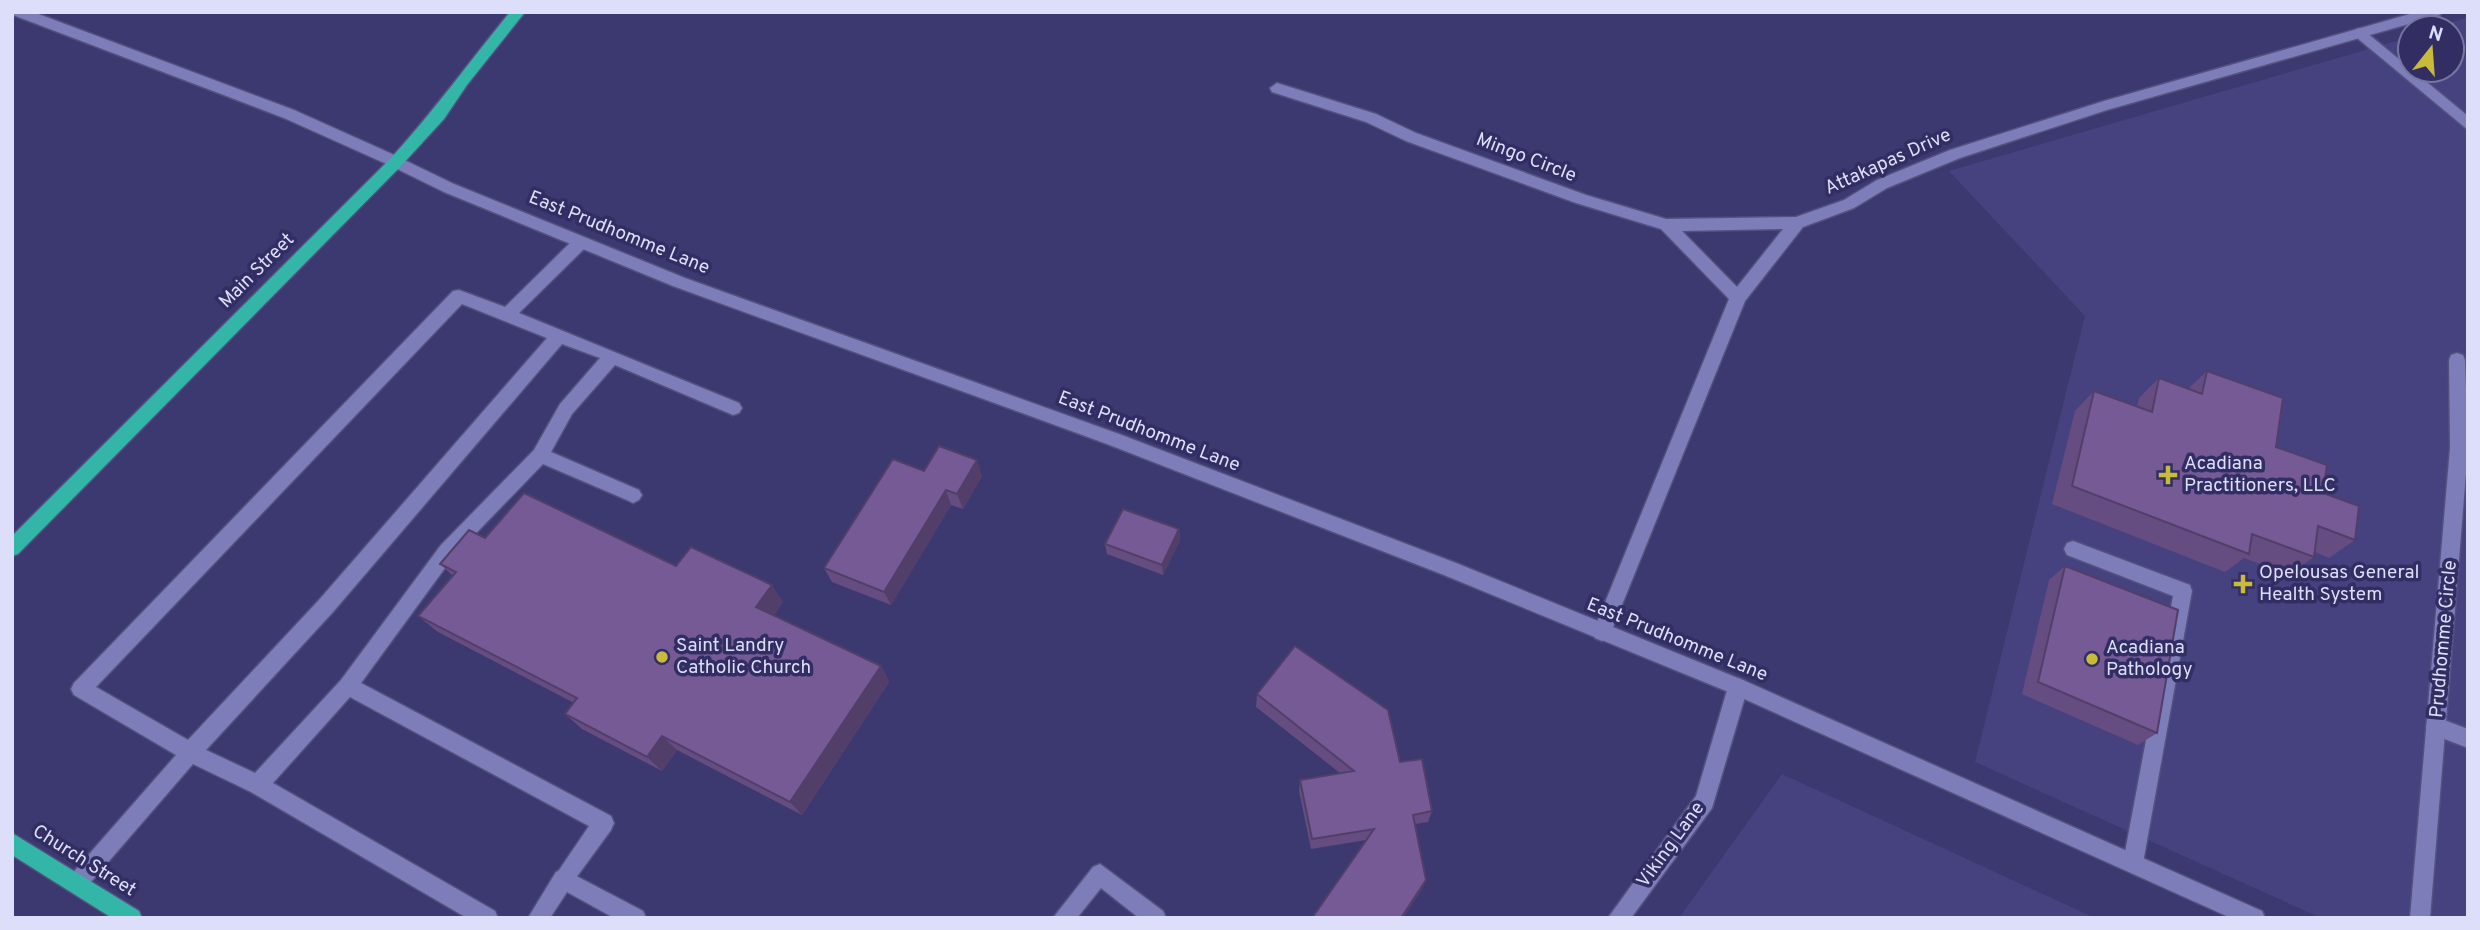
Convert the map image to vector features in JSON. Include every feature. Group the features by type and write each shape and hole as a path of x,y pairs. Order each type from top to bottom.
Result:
{"main road":[{"name":"Main Street","path":"12,548 396,162 439,115 462,81 518,12"},
{"name":"Church Street","path":"12,843 132,918"}],"street":[{"name":"East Prudhomme Lane","path":"18,12 289,114 449,188 520,215 580,243 1300,510 1738,687 2255,918"},
{"name":"Attakapas Drive","path":"1797,223 1849,204 1882,184 1955,154 2104,106 2435,12"},
{"path":"2361,33 2468,125"},
{"name":"Mingo Circle","path":"1277,88 1371,118 1411,136 1581,199 1666,225 1738,298"},
{"path":"1666,225 1797,223"},
{"path":"1602,632 1738,298 1797,223"},
{"path":"507,316 580,243"},
{"path":"488,918 257,785 190,752 80,689 459,296 612,356 733,408"},
{"path":"77,883 237,699 326,606 559,336"},
{"path":"257,785 348,686 447,551 540,455 566,409 612,356"},
{"name":"Prudhomme Circle","path":"2420,918 2459,448 2457,360"},
{"path":"540,455 632,495"},
{"path":"2073,549 2183,592 2133,863"},
{"path":"348,686 604,823 538,918"},
{"name":"Viking Lane","path":"1618,918 1705,801 1738,687"},
{"path":"2436,726 2468,739"},
{"path":"1063,918 1100,874 1156,918"},
{"path":"563,879 636,918"}],"shaded area":[{"name":"Opelousas General Health System","path":"2468,17 2468,918 2321,918 1975,762 2085,316 1949,171 2396,41 2396,84 2466,84"},
{"path":"1782,774 2095,918 1679,918"}],"building":[{"name":"Acadiana Practitioners, LLC","path":"2207,371 2283,398 2276,447 2327,465 2323,493 2359,506 2355,540 2318,526 2314,557 2252,534 2249,554 2072,486 2094,391 2152,412 2159,378 2202,394"},
{"path":"939,446 977,460 957,494 946,490 884,592 824,568 893,459 924,471"},
{"name":"Saint Landry Catholic Church","path":"524,493 676,566 691,547 772,585 756,607 881,666 790,802 662,736 647,757 565,714 577,698 418,616 456,572 440,564 469,530 485,538"},
{"path":"1123,509 1179,529 1162,565 1105,544"},
{"name":"Acadiana Pathology","path":"2065,566 2178,610 2157,733 2038,682"},
{"path":"1295,646 1388,710 1400,762 1422,759 1432,811 1413,815 1426,880 1401,918 1312,918 1374,829 1312,839 1300,780 1354,771 1257,694"}],"place":[{"name":"Acadiana Practitioners, LLC","path":"2168,475"},
{"name":"Opelousas General Health System","path":"2243,584"},
{"name":"Saint Landry Catholic Church","path":"662,657"},
{"name":"Acadiana Pathology","path":"2092,659"}]}
